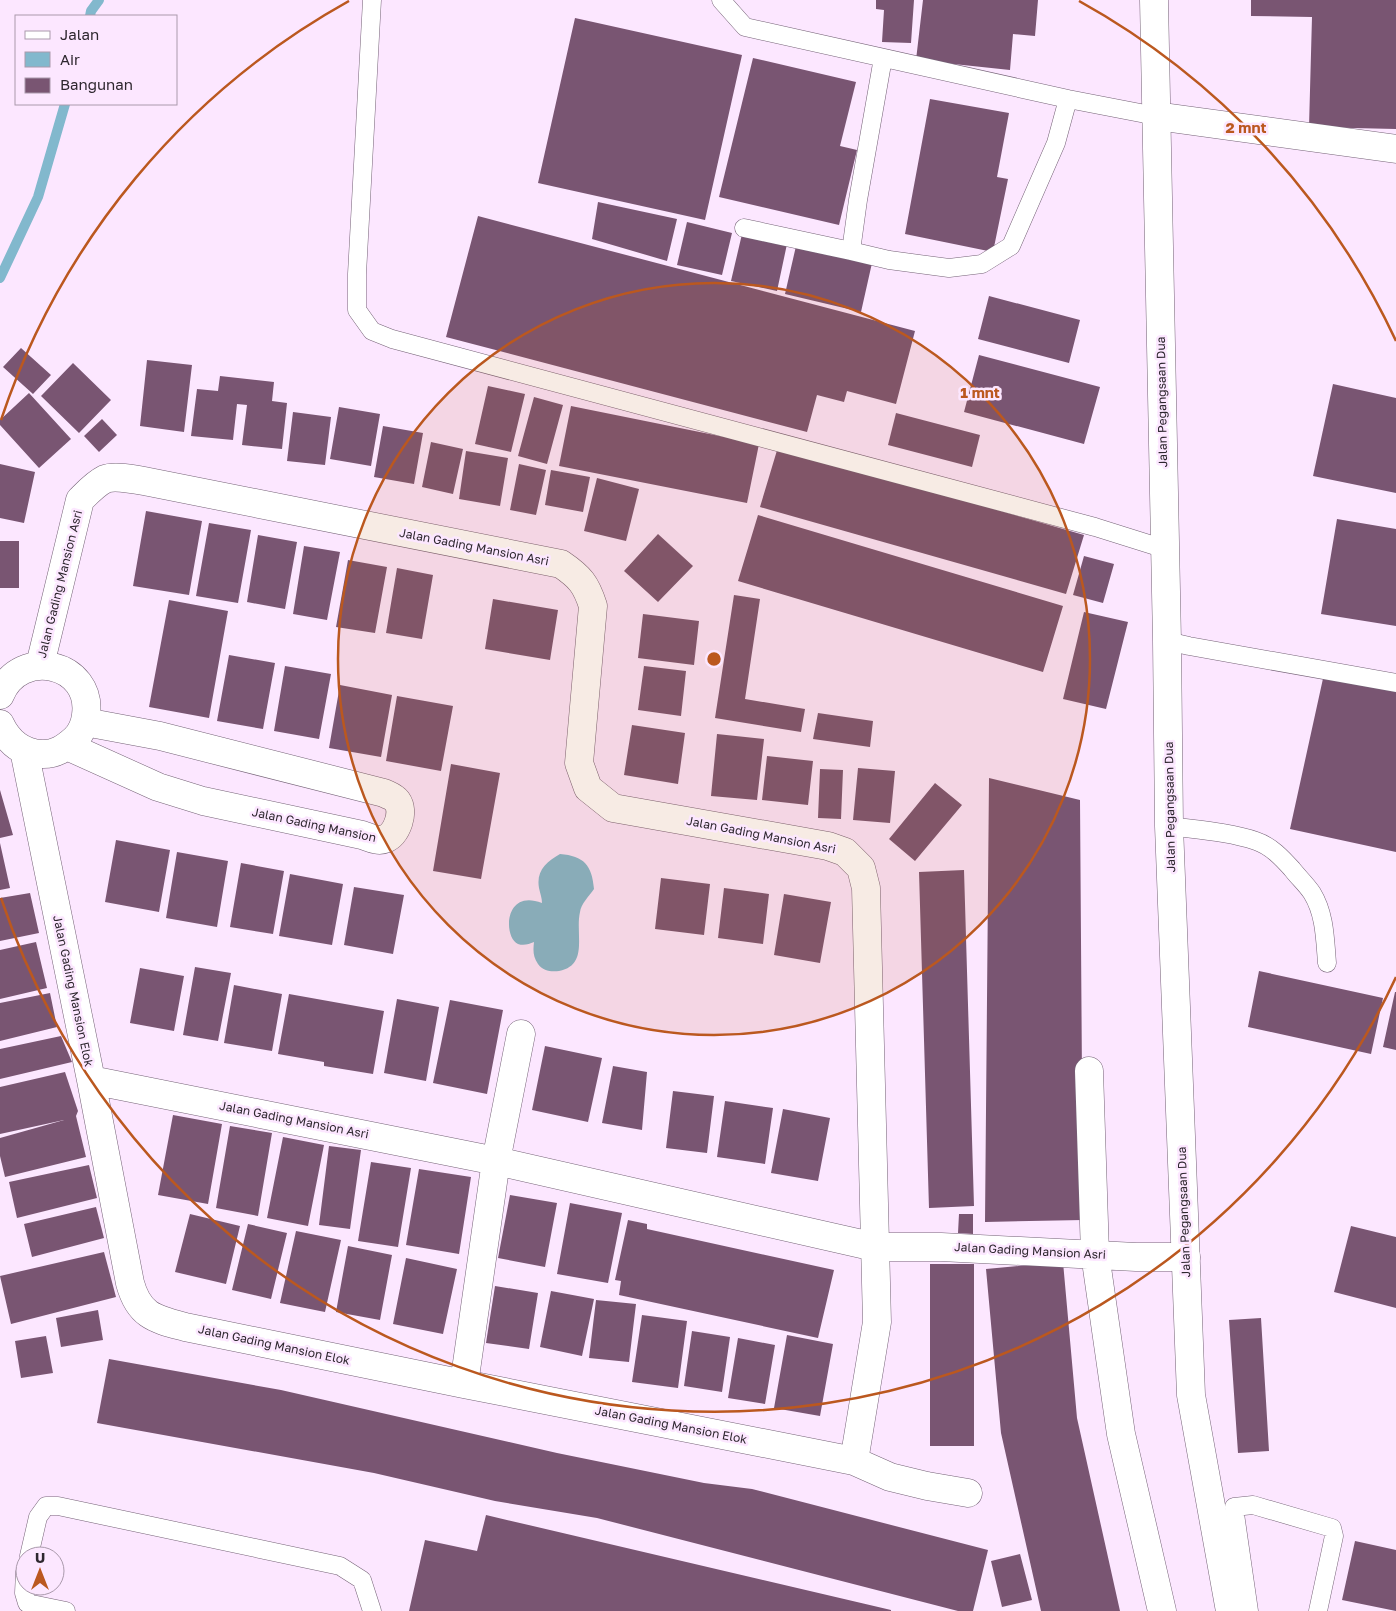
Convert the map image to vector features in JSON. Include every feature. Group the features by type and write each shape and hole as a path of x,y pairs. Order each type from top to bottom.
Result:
{"street":[{"name":"Jalan Pegangsaan Dua","path":"1154,0 1170,826 1191,1395 1230,1611"},
{"path":"1156,116 1396,149"},
{"name":"Jalan Gading Mansion Asri","path":"40,665 80,500 106,478 149,482 561,564 577,575 587,588 593,606 579,763 588,788 613,808 828,846 845,852 861,868 866,888 878,1322 854,1461"},
{"path":"0,724 9,739 24,750 44,754 67,746 78,735 85,722 85,698 80,687 64,670 40,665 30,667 4,681"},
{"name":"Jalan Gading Mansion","path":"67,746 158,787 203,801 362,835 377,840 391,835 399,822 400,808 398,802 384,793 160,736 85,722"},
{"name":"Jalan Gading Mansion Elok","path":"24,750 130,1283 134,1297 144,1310 166,1322 185,1327 854,1461 890,1477 968,1494"},
{"path":"464,1384 496,1161 521,1034"},
{"path":"1089,1071 1095,1254 1120,1434 1162,1611"},
{"name":"Jalan Gading Mansion Asri","path":"91,1080 496,1161 875,1247 941,1247 1136,1257 1186,1257"}],"lane":[{"path":"372,0 356,274 356,310 372,331 392,339 1076,522 1165,549"},
{"path":"721,0 745,27 1068,99 1156,116"},
{"path":"852,251 858,200 883,58"},
{"path":"744,228 889,260 949,268 982,264 1011,246 1056,142 1068,99"},
{"path":"1167,641 1396,684"},
{"path":"1170,826 1219,832 1257,841 1271,849 1285,861 1310,891 1318,904 1324,925 1327,963"},
{"path":"1210,1496 1234,1508 1253,1505 1332,1528 1334,1536 1318,1611"},
{"path":"31,1546 38,1517 46,1506 58,1506 340,1566 362,1580 372,1611"},
{"path":"1234,1508 1249,1611"},
{"path":"25,1596 27,1603 66,1611"}],"water":[{"path":"560,854 575,857 585,863 589,868 594,889 581,909 578,955 568,968 553,971 545,970 538,964 534,954 534,942 520,945 513,940 509,924 510,915 520,902 529,900 542,903 538,882 539,877 546,864"}],"building":[{"path":"876,0 914,0 911,43 882,42 884,10 876,9"},
{"path":"923,0 1038,0 1035,36 1013,34 1010,70 916,60"},
{"path":"1251,0 1396,0 1396,129 1309,127 1312,17 1251,16"},
{"path":"575,18 742,55 705,220 538,183"},
{"path":"753,58 856,82 840,146 857,150 839,225 719,197"},
{"path":"930,99 1009,113 997,177 1008,179 993,252 905,234"},
{"path":"598,202 677,219 667,261 592,239"},
{"path":"478,216 915,331 896,404 847,391 844,402 817,395 807,432 446,337"},
{"path":"687,222 732,233 722,275 677,265"},
{"path":"742,234 787,244 777,291 731,281"},
{"path":"796,246 872,263 861,312 785,294"},
{"path":"989,296 1080,320 1069,363 978,339"},
{"path":"21,348 51,375 33,394 3,367"},
{"path":"979,355 1100,387 1084,444 964,412"},
{"path":"147,360 192,365 184,432 140,426"},
{"path":"73,363 111,400 79,433 41,396"},
{"path":"220,376 274,382 272,401 287,403 282,449 242,445 247,405 237,404 233,440 191,436 197,389 218,391"},
{"path":"1333,384 1396,398 1396,493 1313,476"},
{"path":"488,386 525,394 511,452 475,444"},
{"path":"29,393 71,439 39,468 0,425 0,420"},
{"path":"534,397 563,405 547,464 518,456"},
{"path":"571,406 759,444 747,503 559,466"},
{"path":"339,407 380,414 371,466 330,459"},
{"path":"293,412 331,417 325,465 287,461"},
{"path":"896,413 980,435 972,467 888,445"},
{"path":"102,419 117,435 99,452 84,436"},
{"path":"383,426 423,433 414,484 374,477"},
{"path":"431,442 463,449 453,494 422,487"},
{"path":"778,447 1084,535 1066,594 760,507"},
{"path":"466,451 508,458 500,506 459,499"},
{"path":"0,464 35,472 24,523 0,518"},
{"path":"519,464 546,470 536,515 510,510"},
{"path":"551,470 590,477 583,512 545,505"},
{"path":"597,478 639,489 626,541 584,531"},
{"path":"146,511 202,521 189,595 133,586"},
{"path":"758,515 1063,606 1043,672 738,581"},
{"path":"1337,519 1396,529 1396,626 1321,614"},
{"path":"209,523 251,530 238,603 196,596"},
{"path":"658,534 693,566 658,602 624,571"},
{"path":"258,535 297,542 285,609 247,602"},
{"path":"0,541 19,541 19,588 0,588"},
{"path":"304,546 340,552 327,620 293,614"},
{"path":"1084,556 1114,564 1103,603 1073,595"},
{"path":"348,560 387,567 375,633 336,627"},
{"path":"397,568 433,575 422,639 386,633"},
{"path":"734,595 760,599 745,699 805,709 801,732 715,718"},
{"path":"493,599 558,610 550,660 485,649"},
{"path":"169,600 228,611 209,718 149,707"},
{"path":"1084,612 1128,622 1106,709 1063,699"},
{"path":"643,614 699,621 694,665 638,658"},
{"path":"229,655 275,663 263,729 217,721"},
{"path":"285,666 331,674 319,739 274,731"},
{"path":"644,666 686,671 681,716 638,710"},
{"path":"1324,674 1396,690 1396,852 1290,829"},
{"path":"340,685 392,695 381,757 329,748"},
{"path":"397,696 453,706 441,771 386,761"},
{"path":"818,713 873,721 870,747 813,739"},
{"path":"632,725 685,733 678,784 624,775"},
{"path":"717,734 764,739 757,800 711,796"},
{"path":"767,756 813,761 808,805 762,800"},
{"path":"451,764 500,773 481,879 433,871"},
{"path":"858,768 895,771 890,823 853,820"},
{"path":"820,769 843,770 841,819 818,818"},
{"path":"989,778 1080,800 1083,1220 985,1222"},
{"path":"935,783 962,805 915,861 889,839"},
{"path":"0,790 13,835 0,838"},
{"path":"116,840 170,850 159,912 105,902"},
{"path":"0,843 10,888 0,890"},
{"path":"177,852 228,861 217,927 166,918"},
{"path":"241,863 284,871 273,934 230,927"},
{"path":"964,870 974,1206 929,1208 919,872"},
{"path":"290,874 343,884 332,945 279,936"},
{"path":"661,878 710,884 704,935 655,929"},
{"path":"354,887 404,895 393,954 344,945"},
{"path":"724,888 769,894 763,944 718,938"},
{"path":"30,893 39,933 0,941 0,898"},
{"path":"784,894 831,902 820,963 774,955"},
{"path":"36,942 47,988 0,999 0,950"},
{"path":"195,967 231,973 218,1041 183,1035"},
{"path":"140,968 184,976 174,1031 130,1023"},
{"path":"1259,971 1383,998 1371,1054 1248,1027"},
{"path":"234,985 282,994 272,1051 224,1043"},
{"path":"1396,992 1396,1050 1383,1047"},
{"path":"50,993 57,1027 0,1041 0,1003"},
{"path":"289,994 384,1011 373,1074 324,1066 324,1062 278,1054"},
{"path":"397,999 439,1007 426,1081 384,1073"},
{"path":"450,1000 503,1010 487,1094 433,1083"},
{"path":"61,1036 72,1062 0,1079 0,1049"},
{"path":"545,1046 602,1058 588,1122 532,1110"},
{"path":"613,1066 647,1072 642,1130 602,1123"},
{"path":"65,1072 78,1111 76,1116 86,1157 5,1177 0,1156 0,1138 64,1120 0,1134 0,1087"},
{"path":"673,1091 714,1096 707,1153 666,1148"},
{"path":"725,1101 773,1108 765,1164 717,1157"},
{"path":"783,1109 830,1118 818,1181 771,1173"},
{"path":"173,1115 222,1124 208,1204 158,1195"},
{"path":"230,1126 272,1133 258,1216 216,1208"},
{"path":"283,1137 324,1145 308,1226 267,1218"},
{"path":"329,1146 361,1150 350,1229 319,1225"},
{"path":"371,1162 411,1168 398,1247 358,1241"},
{"path":"89,1165 97,1198 17,1218 9,1182"},
{"path":"419,1169 471,1177 459,1254 406,1245"},
{"path":"510,1195 557,1203 545,1267 498,1258"},
{"path":"570,1203 622,1213 608,1283 557,1274"},
{"path":"96,1207 104,1238 32,1257 24,1224"},
{"path":"190,1214 240,1226 226,1284 175,1272"},
{"path":"959,1214 973,1214 973,1234 958,1233"},
{"path":"628,1220 647,1224 647,1229 834,1270 818,1338 619,1295 621,1281 615,1280"},
{"path":"248,1224 287,1233 271,1299 232,1290"},
{"path":"1351,1226 1396,1237 1396,1308 1334,1292"},
{"path":"296,1231 341,1240 325,1312 280,1303"},
{"path":"348,1246 392,1255 380,1320 336,1312"},
{"path":"104,1252 116,1297 11,1324 0,1276"},
{"path":"406,1258 457,1269 443,1334 393,1324"},
{"path":"1063,1262 1077,1418 1120,1611 1041,1611 1001,1433 986,1269"},
{"path":"930,1264 974,1264 974,1446 930,1446"},
{"path":"495,1286 538,1293 529,1349 486,1343"},
{"path":"551,1291 594,1299 582,1356 540,1347"},
{"path":"596,1300 636,1304 629,1362 589,1358"},
{"path":"98,1310 103,1340 61,1347 56,1318"},
{"path":"642,1315 687,1321 678,1388 632,1382"},
{"path":"1261,1318 1269,1451 1238,1453 1229,1320"},
{"path":"692,1331 730,1337 722,1392 684,1386"},
{"path":"787,1335 833,1344 820,1416 774,1408"},
{"path":"46,1336 53,1373 21,1378 15,1341"},
{"path":"738,1338 775,1345 765,1404 728,1398"},
{"path":"109,1359 281,1390 557,1453 704,1483 752,1489 988,1550 973,1611 958,1611 597,1518 495,1501 374,1473 97,1423"},
{"path":"486,1515 891,1611 409,1611 425,1540 477,1551"},
{"path":"1355,1541 1396,1550 1396,1611 1342,1600"},
{"path":"1020,1554 1032,1600 1002,1607 991,1561"}],"waterway":[{"path":"90,15 99,0"},
{"path":"0,278 38,197 65,105"}]}
